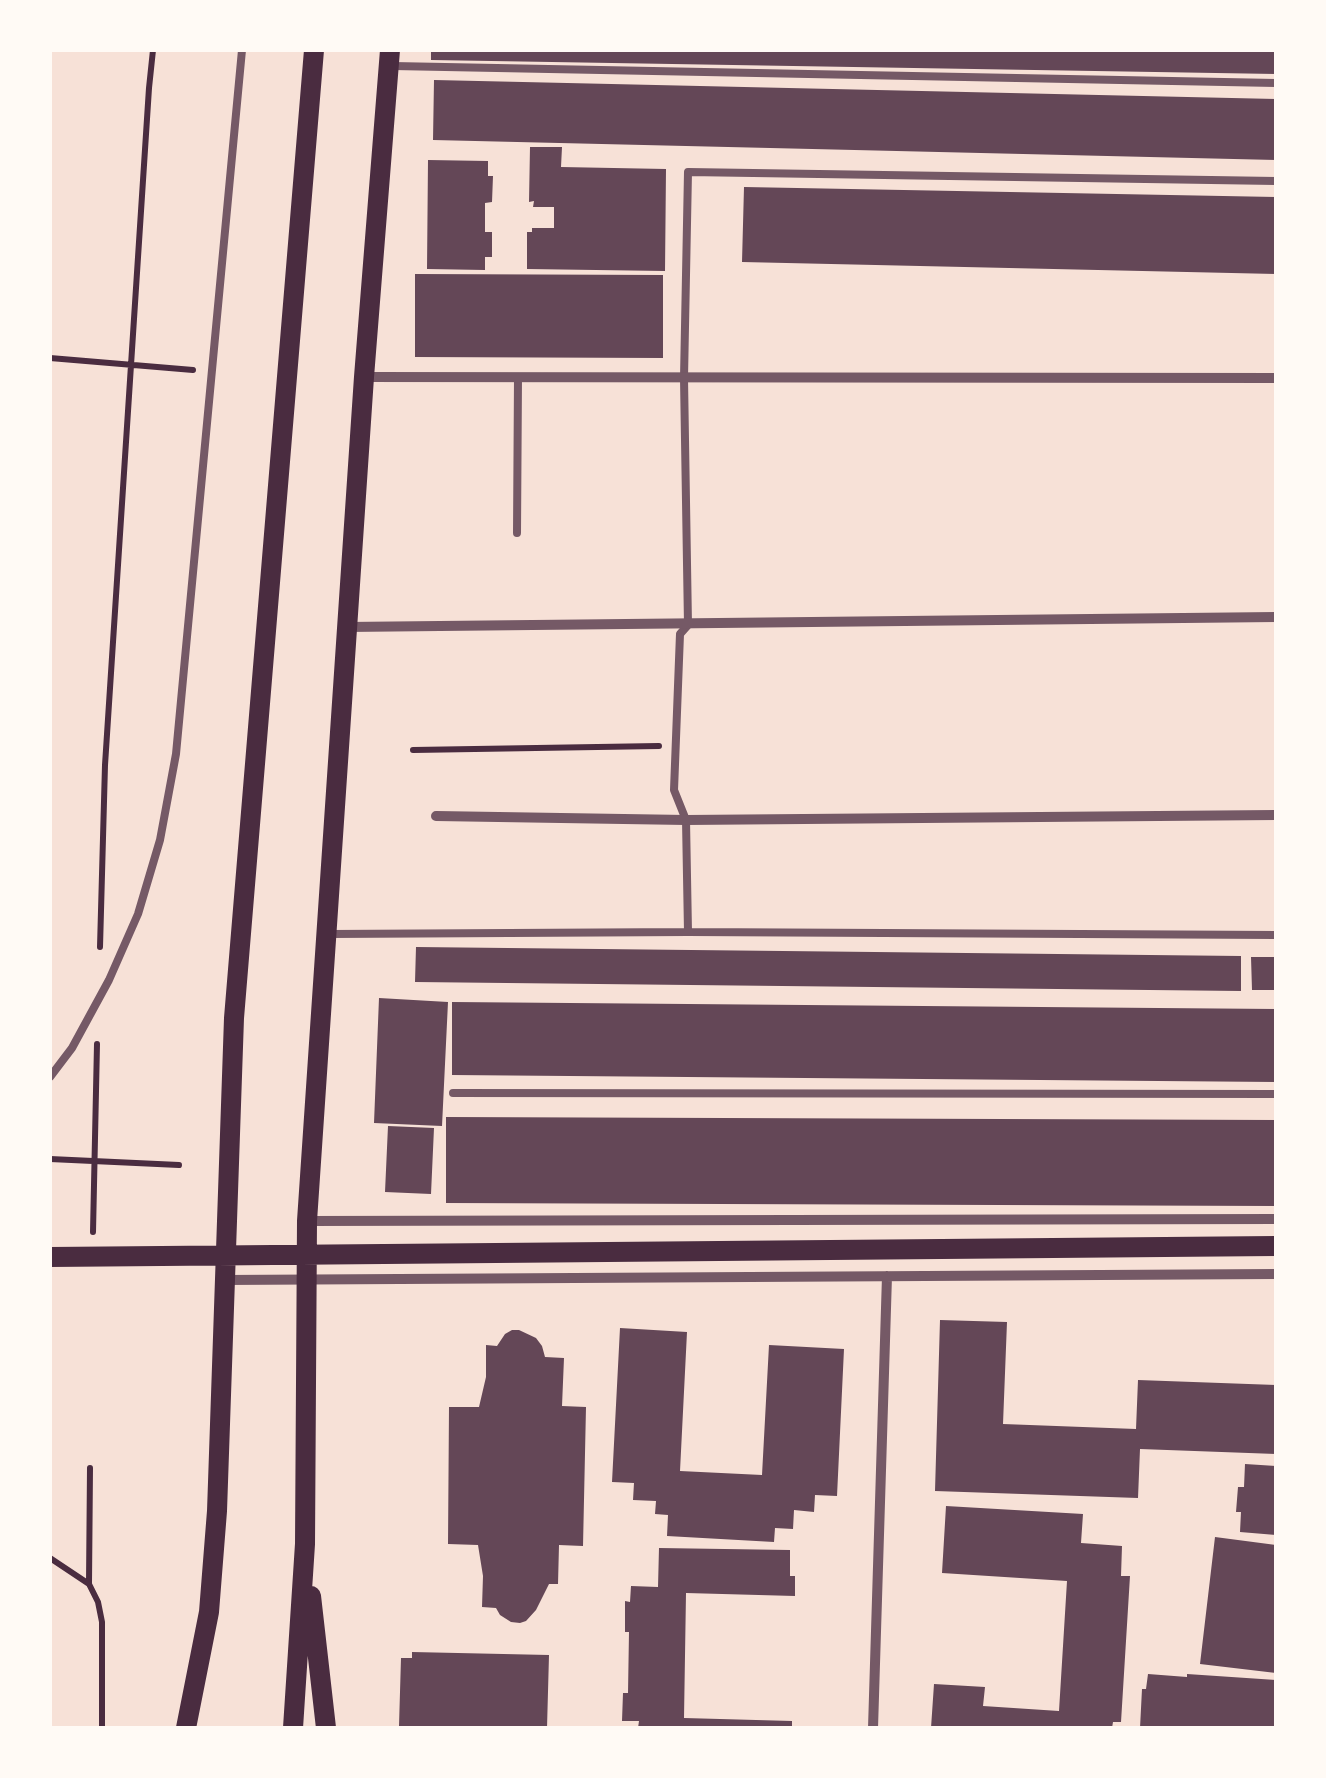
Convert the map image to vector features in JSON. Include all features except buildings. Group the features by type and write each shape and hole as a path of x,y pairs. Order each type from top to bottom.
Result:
{"main road":[{"path":"186,1728 209,1612 216,1528 234,1018 314,50"},
{"path":"293,1728 305,1544 307,1221 389,58"},
{"path":"50,1256 1276,1246"},
{"path":"305,1544 326,1728"}],"street":[{"path":"364,378 1276,378"},
{"path":"347,627 1276,618"},
{"path":"436,816 686,820 1276,815"},
{"path":"307,1221 1276,1219"},
{"path":"224,1280 1276,1274"},
{"path":"873,1728 887,1276"}],"lane":[{"path":"50,1077 72,1048 109,980 138,914 160,840 176,754 242,50"},
{"path":"389,58 1276,83"},
{"path":"688,932 686,820 674,790 680,634 688,625 684,378 688,172 1276,181"},
{"path":"517,533 518,378"},
{"path":"326,934 1276,935"},
{"path":"453,1094 1276,1094"}],"path":[{"path":"99,957 106,746 153,50"},
{"path":"50,358 208,372"},
{"path":"413,750 675,746"},
{"path":"92,1256 97,1032"},
{"path":"50,1159 179,1165"},
{"path":"88,1584 90,1468"},
{"path":"50,1558 88,1584 98,1602 102,1622 102,1728"}]}
